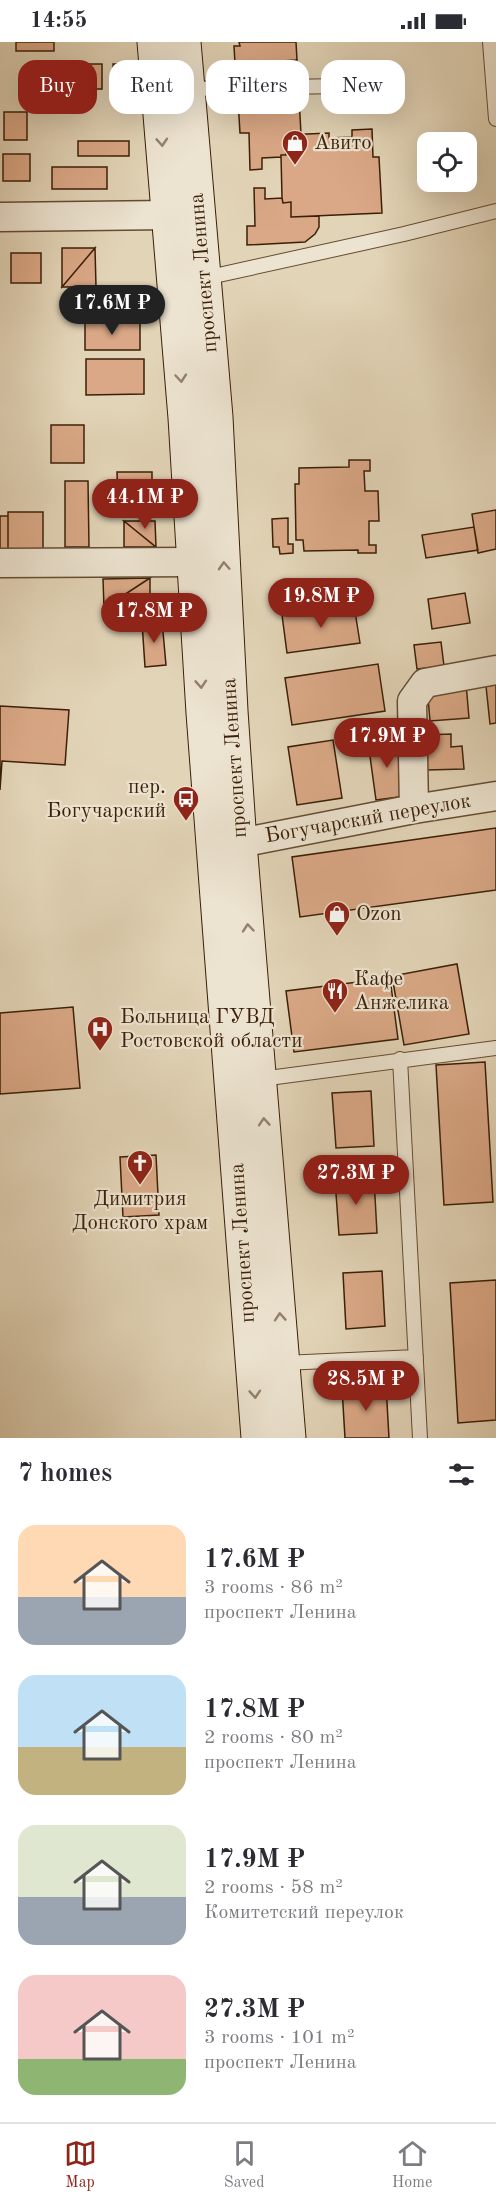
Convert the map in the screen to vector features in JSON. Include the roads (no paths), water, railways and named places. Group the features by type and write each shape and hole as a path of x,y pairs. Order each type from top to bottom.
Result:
{"main road":[{"name":"проспект Ленина","path":"154,42 185,418 193,562 258,1438"},
{"name":"проспект Ленина","path":"184,42 186,60"},
{"name":"проспект Ленина","path":"191,114 216,417 240,843 289,1438"}],"street":[{"path":"0,217 168,215"},
{"path":"0,563 193,562"},
{"path":"414,809 412,701 425,683 496,670"},
{"name":"Богучарский переулок","path":"240,843 414,809 496,796"}],"lane":[{"path":"490,42 496,119"},
{"path":"194,89 321,86"},
{"path":"205,278 496,211"},
{"path":"261,1079 496,1048"},
{"path":"400,1059 420,1438"},
{"path":"283,1363 416,1357"}],"place":[{"name":"Авито","path":"295,166"},
{"name":"пер. Богучарский","path":"186,822"},
{"name":"Ozon","path":"337,937"},
{"name":"Кафе Анжелика","path":"335,1014"},
{"name":"Больница ГУВД Ростовской области","path":"100,1052"},
{"name":"Димитрия Донского храм","path":"140,1186"}]}
